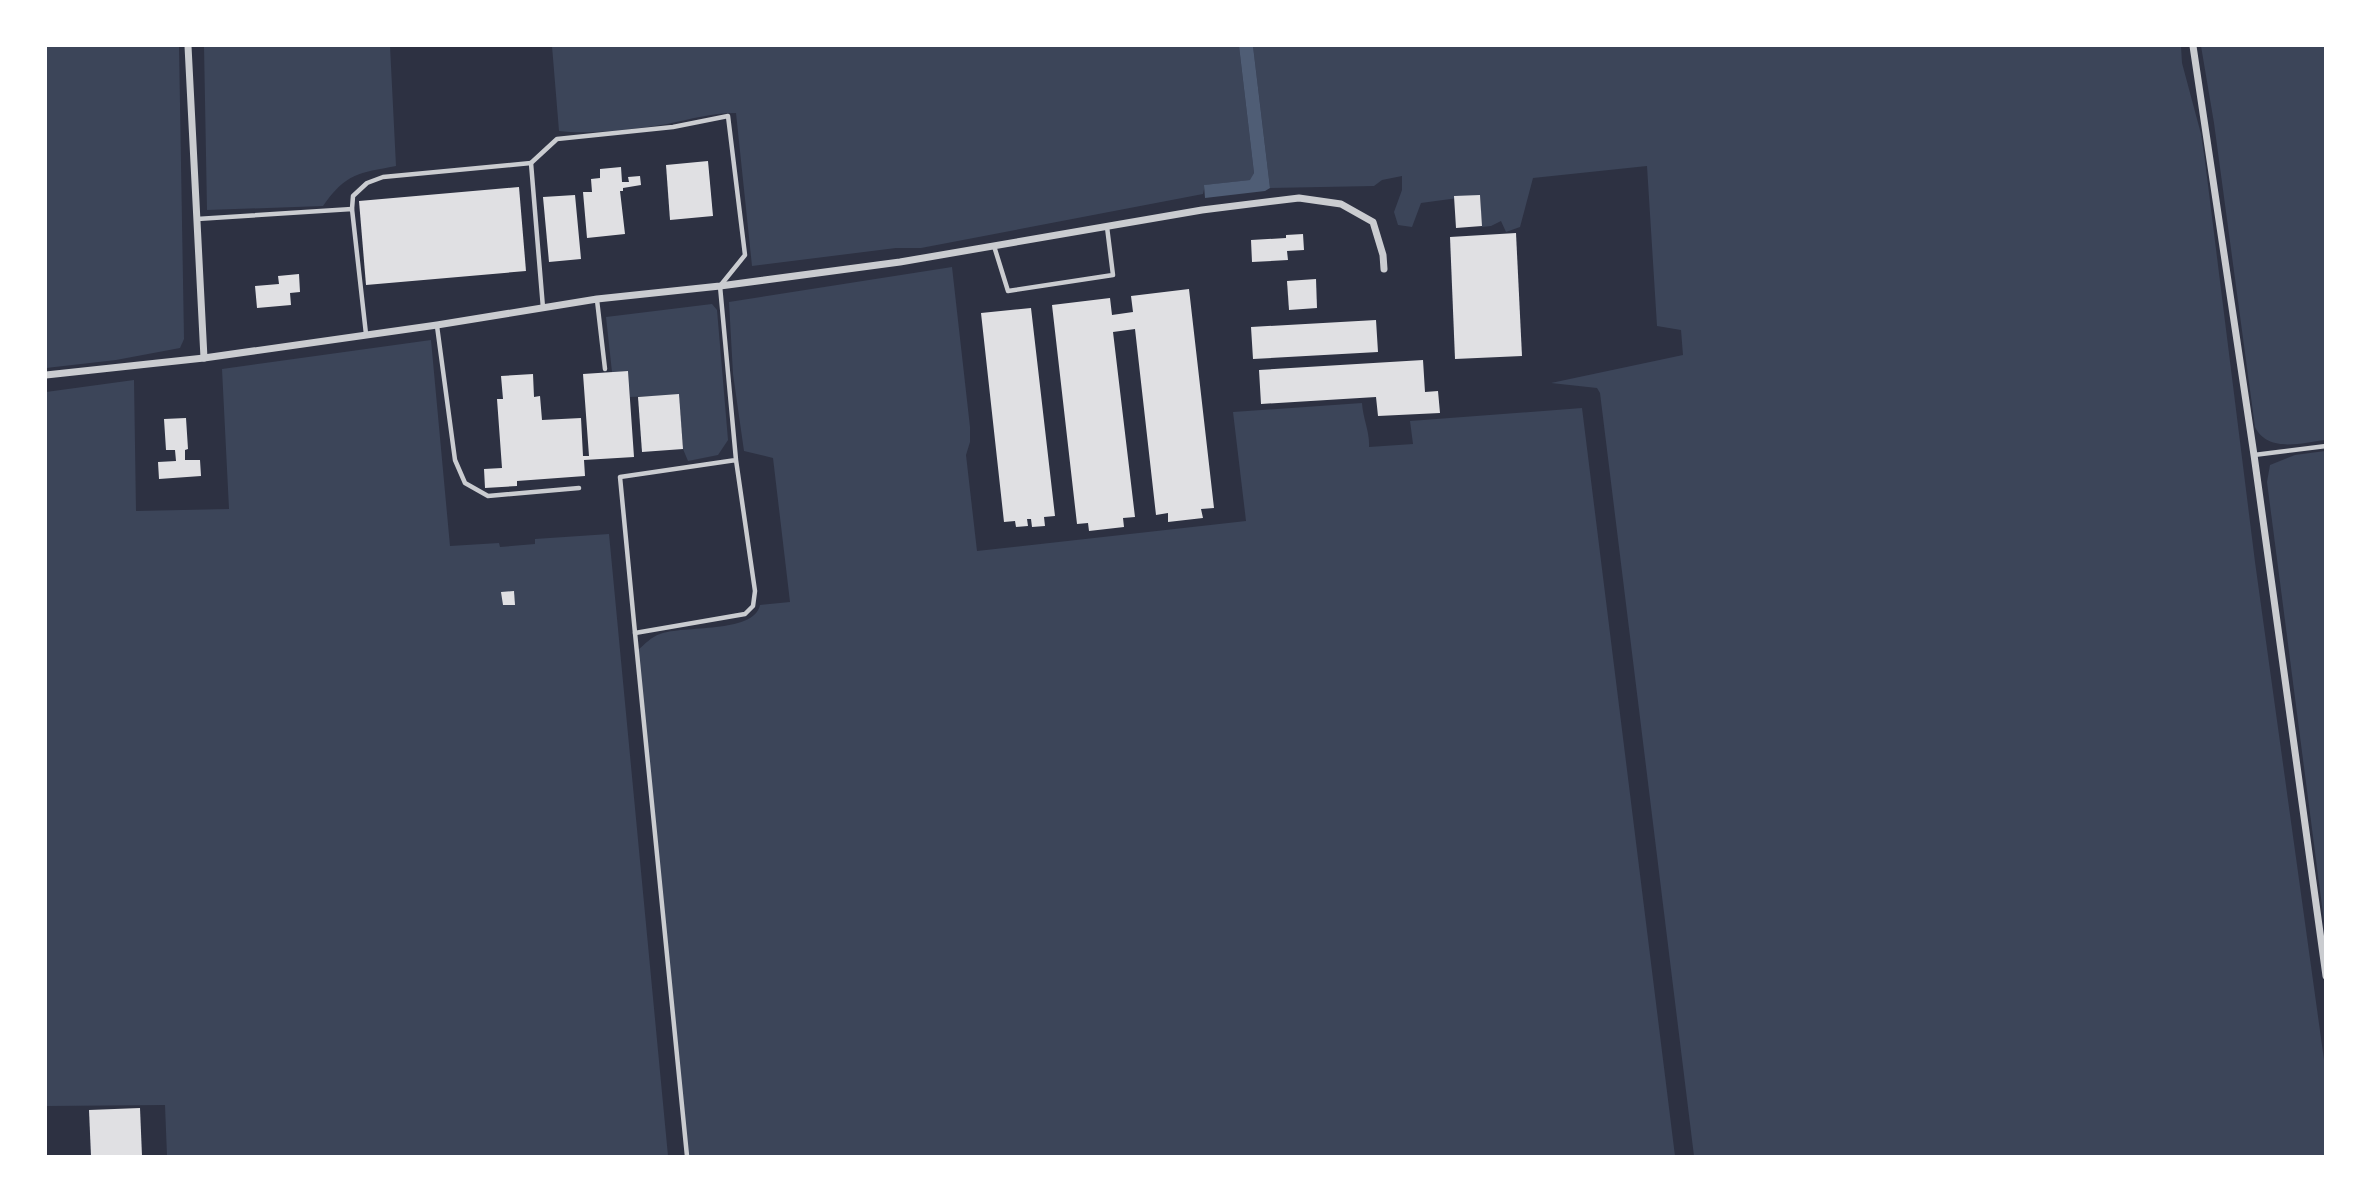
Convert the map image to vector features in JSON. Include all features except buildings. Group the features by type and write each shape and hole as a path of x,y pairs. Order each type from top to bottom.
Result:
{"street":[{"path":"188,46 204,358"},
{"path":"2193,46 2254,455 2326,976"},
{"path":"46,375 204,358 597,299 900,262 1202,210 1299,198 1341,204 1373,222 1383,255 1384,269"}],"lane":[{"path":"366,335 352,209 353,196 366,183 383,177 531,163 557,139 673,127 728,116 745,255 720,286 736,460 755,591 753,606 745,614 635,633"},
{"path":"531,163 543,308"},
{"path":"197,219 352,209"},
{"path":"995,246 1008,291 1113,275 1107,227"},
{"path":"597,299 605,369"},
{"path":"436,325 455,460 465,483 488,496 579,488"},
{"path":"2254,455 2326,446"},
{"path":"687,1157 620,477 736,460"}],"shaded area":[{"path":"46,46 179,46 184,339 180,348 116,360 46,368"},
{"path":"204,46 390,46 396,166 354,176 339,187 323,206 207,210"},
{"path":"552,46 1239,46 1254,173 1251,180 1205,185 1203,194 921,248 896,248 752,266 736,113 628,129 559,131"},
{"path":"1239,46 1253,46 1270,188 1265,191 1205,198 1204,185 1250,180 1254,173"},
{"path":"1253,46 2181,46 2182,63 2201,134 2205,161 2255,562 2325,1067 2325,1156 1694,1156 1600,393 1597,388 1551,383 1683,355 1681,330 1657,326 1647,166 1533,178 1520,227 1506,232 1501,221 1482,227 1480,195 1421,203 1412,227 1398,225 1394,212 1402,190 1402,176 1382,180 1374,186 1270,188"},
{"path":"2201,46 2325,46 2325,440 2296,444 2277,443 2261,435 2255,427"},
{"path":"952,267 970,427 970,442 966,455 977,551 1246,521 1233,412 1362,403 1369,447 1413,444 1410,421 1582,408 1675,1156 688,1156 638,650 660,634 732,625 755,614 760,605 790,602 773,458 744,451 733,374 729,302"},
{"path":"712,304 717,310 728,440 718,455 688,461 683,449 679,395 630,397 628,371 612,372 606,317"},
{"path":"431,340 450,546 499,543 500,547 535,544 535,539 609,534 668,1156 167,1156 165,1105 46,1106 46,392 134,380 136,511 229,509 222,369"},
{"path":"2326,451 2325,929 2267,482 2270,465 2295,455"}]}
